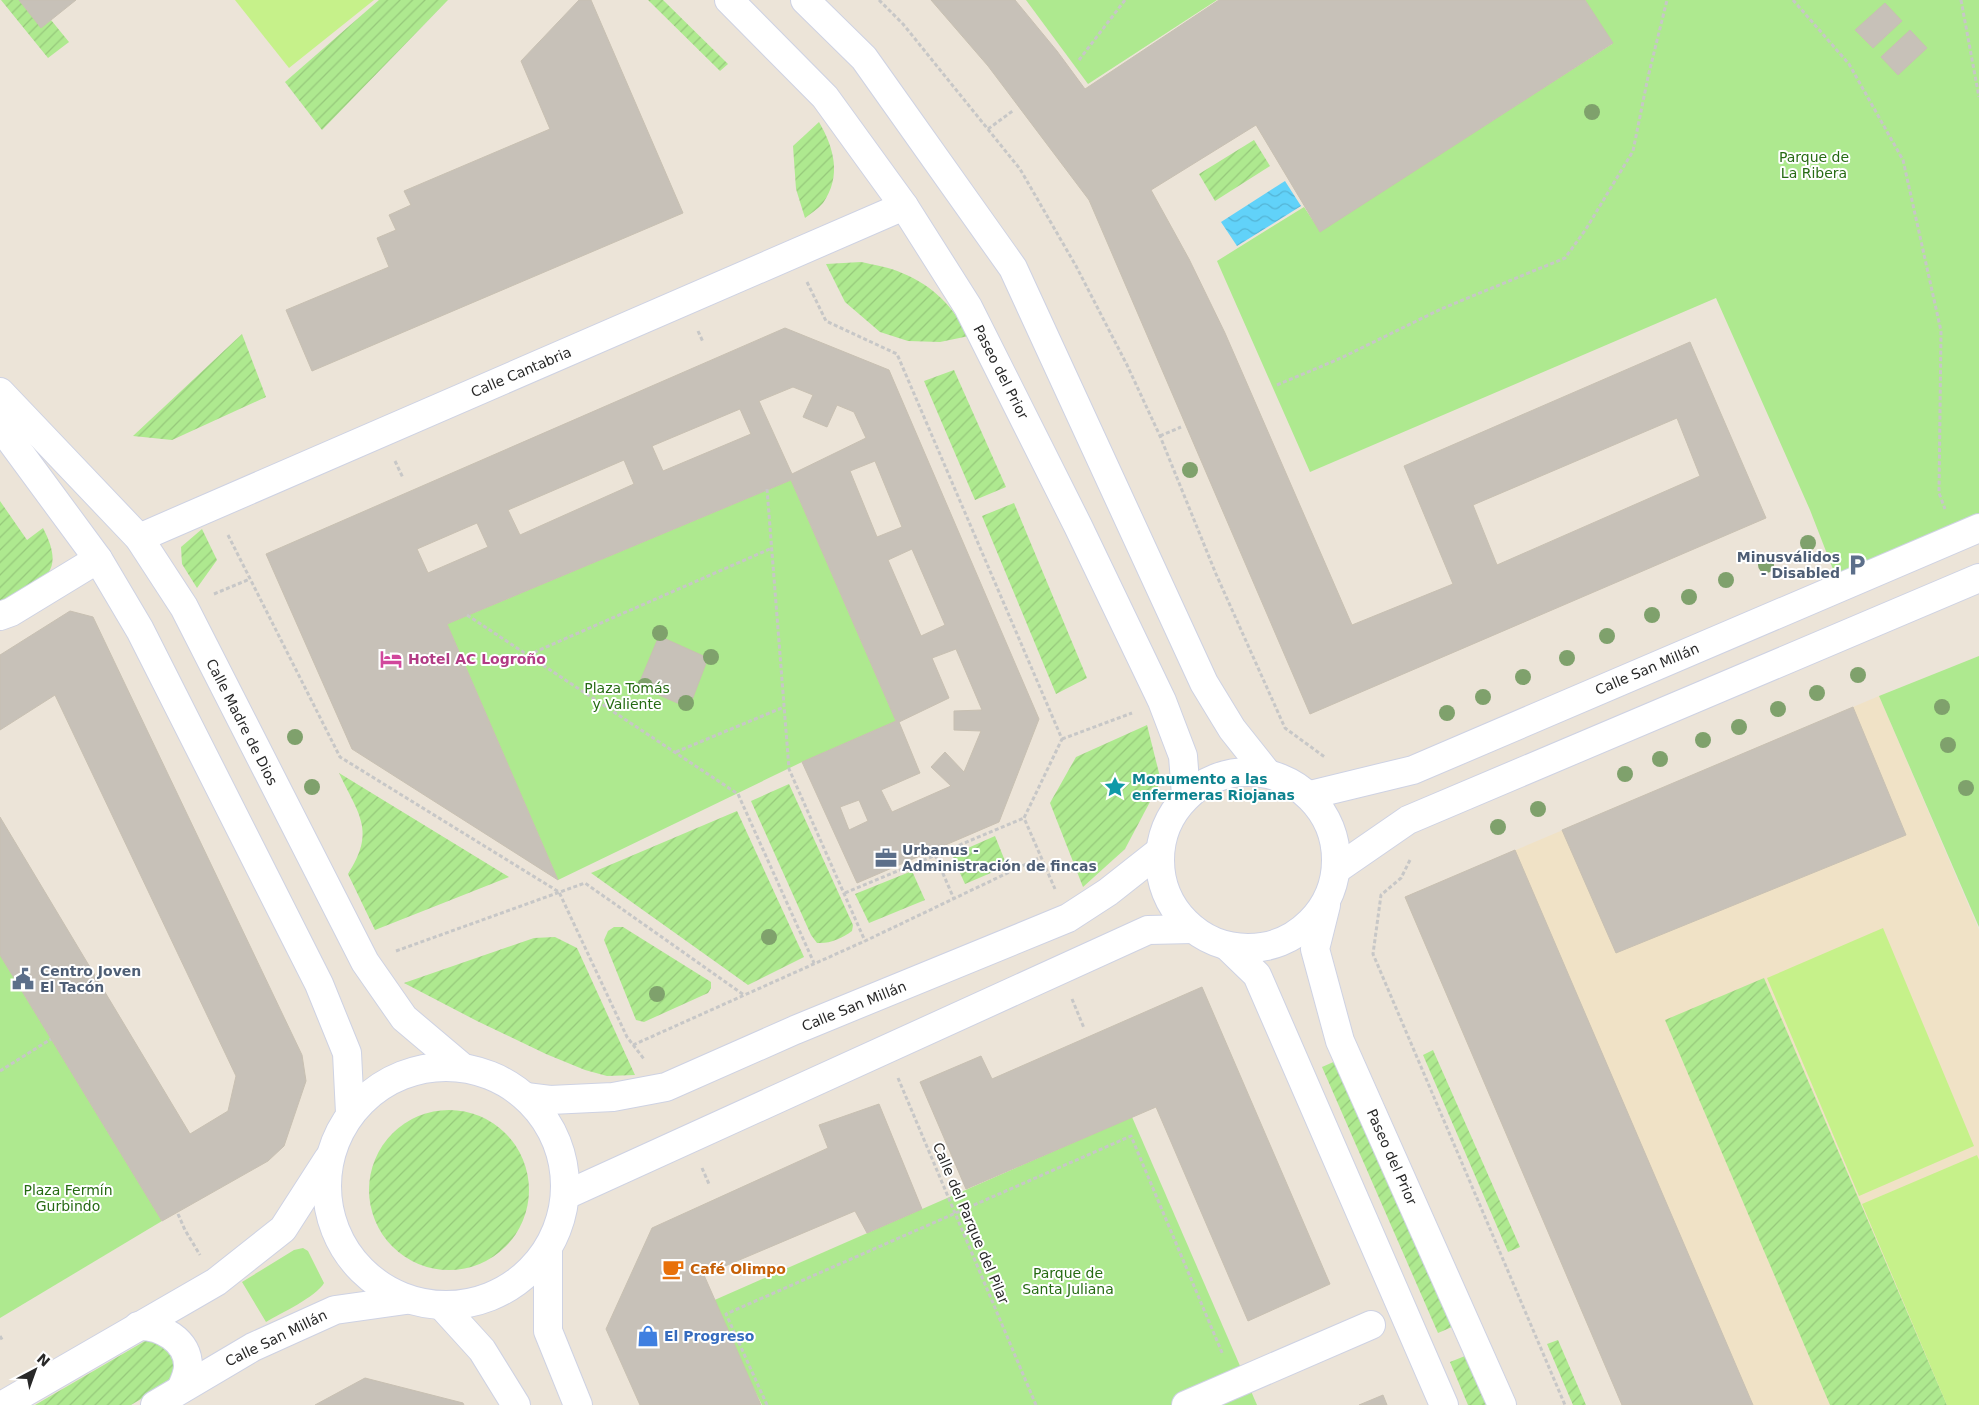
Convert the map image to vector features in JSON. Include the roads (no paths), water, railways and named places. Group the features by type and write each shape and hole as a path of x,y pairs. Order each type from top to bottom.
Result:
{"street":[{"name":"Paseo del Prior","path":"729,0 825,97 904,206 968,307 1078,526 1162,701 1183,756 1186,795"},
{"path":"805,0 864,58 1013,268 1204,683 1232,729 1267,773"},
{"name":"Calle Cantabria","path":"139,538 904,206"},
{"name":"Calle Madre de Dios","path":"3,407 139,538 184,607 365,962 404,1018 462,1066"},
{"name":"Calle Madre de Dios","path":"3,407 140,630 319,984 348,1053 350,1113"},
{"name":"Calle San Millán","path":"1310,795 1412,770 1968,533"},
{"path":"0,616 11,612 98,559"},
{"path":"1337,869 1408,820 1979,578"},
{"path":"1238,771 1267,773 1290,781 1310,795 1326,817 1335,842 1337,869 1333,886 1326,902 1309,925 1284,941 1257,948 1228,946 1209,940 1193,929 1173,908 1162,880 1160,851 1164,831 1170,818 1186,795 1210,779 1238,771"},
{"name":"Calle San Millán","path":"526,1097 550,1100 613,1097 666,1087 795,1030 1068,918 1108,892 1160,851"},
{"name":"Paseo del Prior","path":"1326,902 1315,949 1340,1041 1502,1405"},
{"path":"566,1195 1148,930 1193,929"},
{"path":"1228,946 1257,975 1444,1405"},
{"path":"3,1405 216,1282 283,1229 328,1159 350,1113 364,1097 399,1075 420,1068 462,1066 511,1085 539,1110 552,1130 564,1163 566,1195 560,1226 535,1268 502,1293 442,1306 406,1300 364,1274 339,1242 326,1200 328,1159"},
{"path":"548,1249 548,1331 578,1405"},
{"name":"Calle San Millán","path":"155,1405 253,1347 335,1310 406,1300"},
{"path":"442,1306 482,1350 516,1405"},
{"path":"1186,1405 1371,1325"},
{"path":"138,1326 150,1326 163,1330 184,1349 188,1365 181,1389"}],"water":[{"path":"1285,181 1301,206 1237,246 1221,222"}],"place":[{"name":"Minusválidos - Disabled","path":"1857,565"},
{"name":"Hotel AC Logroño","path":"391,659"},
{"name":"Monumento a las enfermeras Riojanas","path":"1115,787"},
{"name":"Urbanus - Administración de fincas","path":"886,858"},
{"name":"Centro Joven El Tacón","path":"23,979"},
{"name":"Café Olimpo","path":"673,1269"},
{"name":"El Progreso","path":"648,1336"}],"park label":[{"name":"Parque de La Ribera","path":"1814,166"},
{"name":"Plaza Tomás y Valiente","path":"627,696"},
{"name":"Plaza Fermín Gurbindo","path":"68,1198"},
{"name":"Parque de Santa Juliana","path":"1068,1282"}]}
